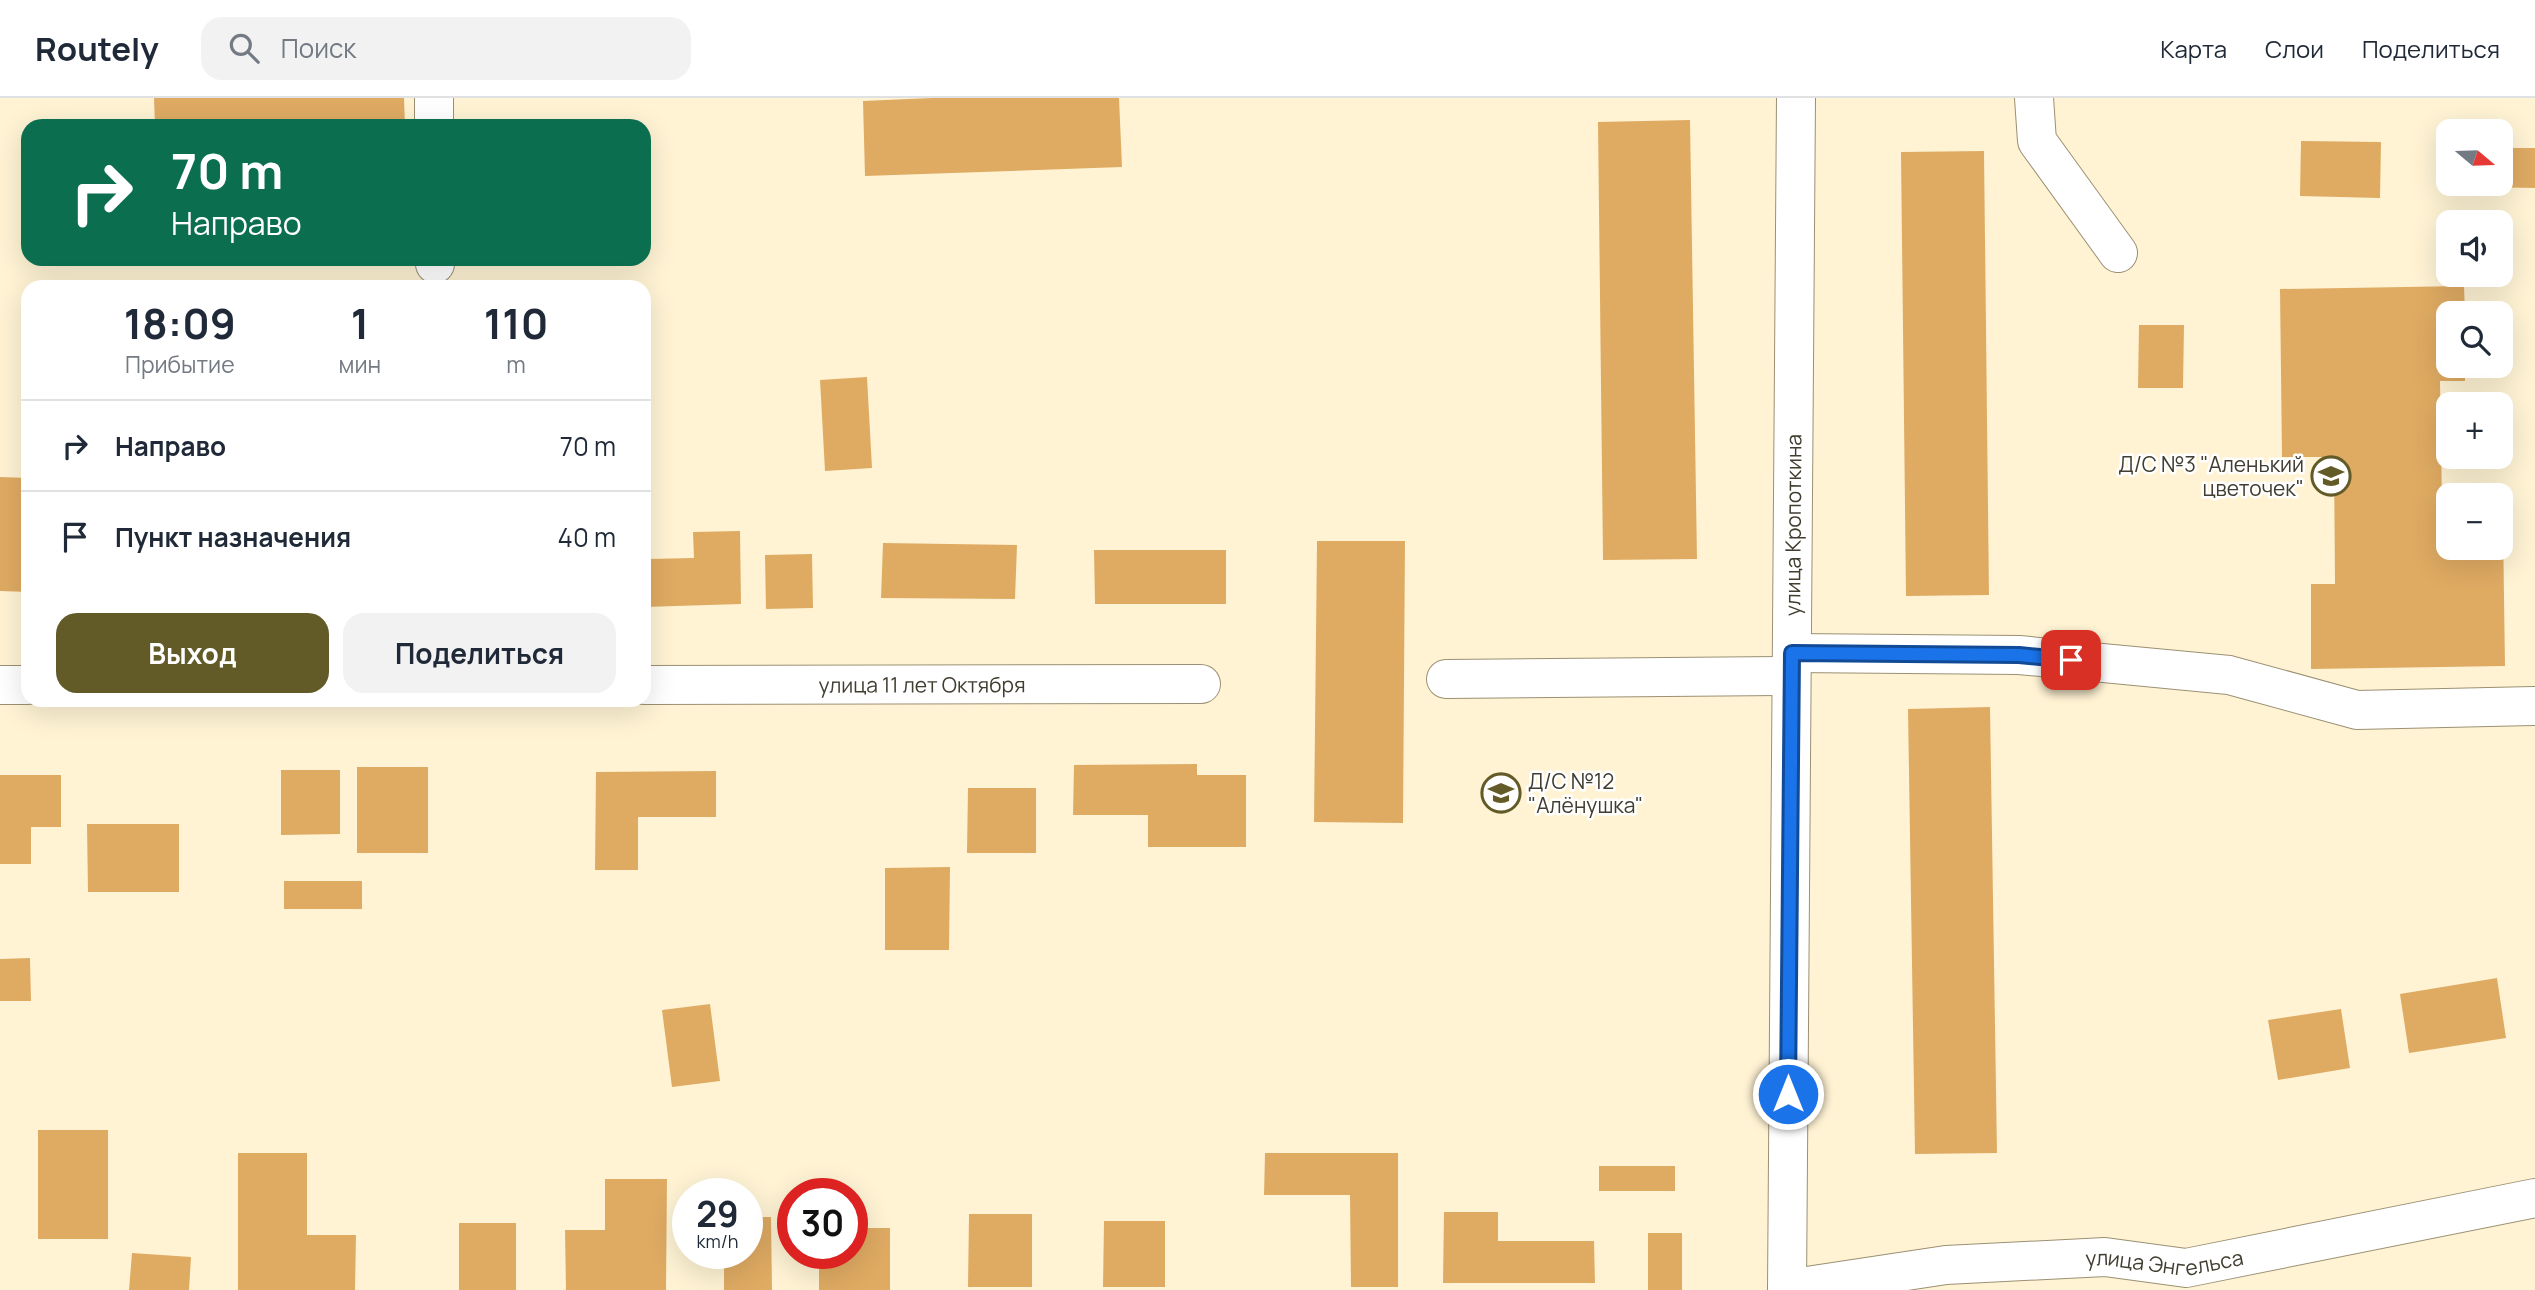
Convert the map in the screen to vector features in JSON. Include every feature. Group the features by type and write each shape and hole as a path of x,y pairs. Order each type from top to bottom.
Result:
{"street":[{"path":"433,98 434,119"},
{"name":"улица Кропоткина","path":"1787,1289 1796,98"},
{"path":"2034,98 2037,141 2118,253"},
{"path":"1446,679 2019,655 2229,675 2357,710 2533,706"},
{"name":"улица 11 лет Октября","path":"651,685 1201,684"},
{"path":"0,685 21,685"},
{"name":"улица Энгельса","path":"1787,1289 1959,1264 2105,1257 2189,1279 2535,1198"}],"building":[{"path":"154,98 404,98 405,119 155,119"},
{"path":"932,98 1119,98 1122,167 865,176 863,101"},
{"path":"1690,120 1697,559 1603,560 1598,122"},
{"path":"2301,141 2381,142 2380,198 2300,196"},
{"path":"2513,148 2535,148 2535,188 2513,188"},
{"path":"1984,151 1989,595 1906,596 1901,152"},
{"path":"2464,287 2465,301 2436,301 2436,378 2465,378 2465,381 2440,381 2440,392 2436,392 2436,469 2441,469 2442,483 2436,483 2436,560 2503,560 2505,666 2311,669 2311,584 2335,584 2334,457 2282,457 2280,289"},
{"path":"2139,325 2184,325 2183,388 2138,388"},
{"path":"867,377 872,468 825,471 820,380"},
{"path":"0,477 21,478 21,592 0,591"},
{"path":"740,531 741,604 651,607 651,559 694,558 693,532"},
{"path":"1317,541 1405,541 1403,823 1314,822"},
{"path":"883,543 1017,545 1015,599 881,598"},
{"path":"1094,550 1226,550 1226,604 1095,604"},
{"path":"812,554 813,608 766,609 765,555"},
{"path":"1990,707 1997,1153 1915,1154 1908,709"},
{"path":"1197,764 1197,775 1246,775 1246,847 1148,847 1148,815 1073,815 1074,765"},
{"path":"357,767 428,767 428,853 357,853"},
{"path":"281,770 340,770 340,834 281,835"},
{"path":"716,771 716,817 638,817 638,870 595,870 596,772"},
{"path":"0,775 61,775 61,827 31,827 31,864 0,864"},
{"path":"968,788 1036,788 1036,853 967,853"},
{"path":"87,824 179,824 179,892 88,892"},
{"path":"950,867 949,950 885,950 885,868"},
{"path":"284,881 362,881 362,909 284,909"},
{"path":"30,958 31,1001 0,1001 0,959"},
{"path":"2497,978 2506,1038 2409,1053 2400,994"},
{"path":"710,1004 720,1081 672,1087 662,1010"},
{"path":"2341,1009 2350,1068 2278,1080 2268,1020"},
{"path":"38,1130 108,1130 108,1239 38,1239"},
{"path":"238,1153 307,1153 307,1235 356,1235 355,1290 238,1290"},
{"path":"1265,1153 1398,1153 1398,1287 1351,1287 1350,1195 1264,1195"},
{"path":"1599,1166 1675,1166 1675,1191 1599,1191"},
{"path":"605,1179 667,1179 666,1290 566,1290 565,1230 605,1230"},
{"path":"1444,1212 1498,1212 1498,1241 1594,1241 1595,1283 1443,1283"},
{"path":"969,1214 1032,1214 1032,1287 968,1287"},
{"path":"763,1217 771,1217 772,1290 724,1290 724,1269 763,1269"},
{"path":"1104,1221 1165,1221 1165,1287 1103,1287"},
{"path":"459,1223 516,1223 516,1290 459,1290"},
{"path":"868,1228 890,1228 890,1290 819,1290 819,1269 868,1269"},
{"path":"1648,1233 1682,1233 1682,1290 1648,1290"},
{"path":"132,1253 191,1257 189,1290 129,1290"}],"place":[{"name":"Д/С №3 \"Аленький цветочек\"","path":"2331,476"},
{"name":"Д/С №12 \"Алёнушка\"","path":"1501,793"}],"route":[{"path":"1788,1094 1792,653 2019,655 2071,660"}]}
